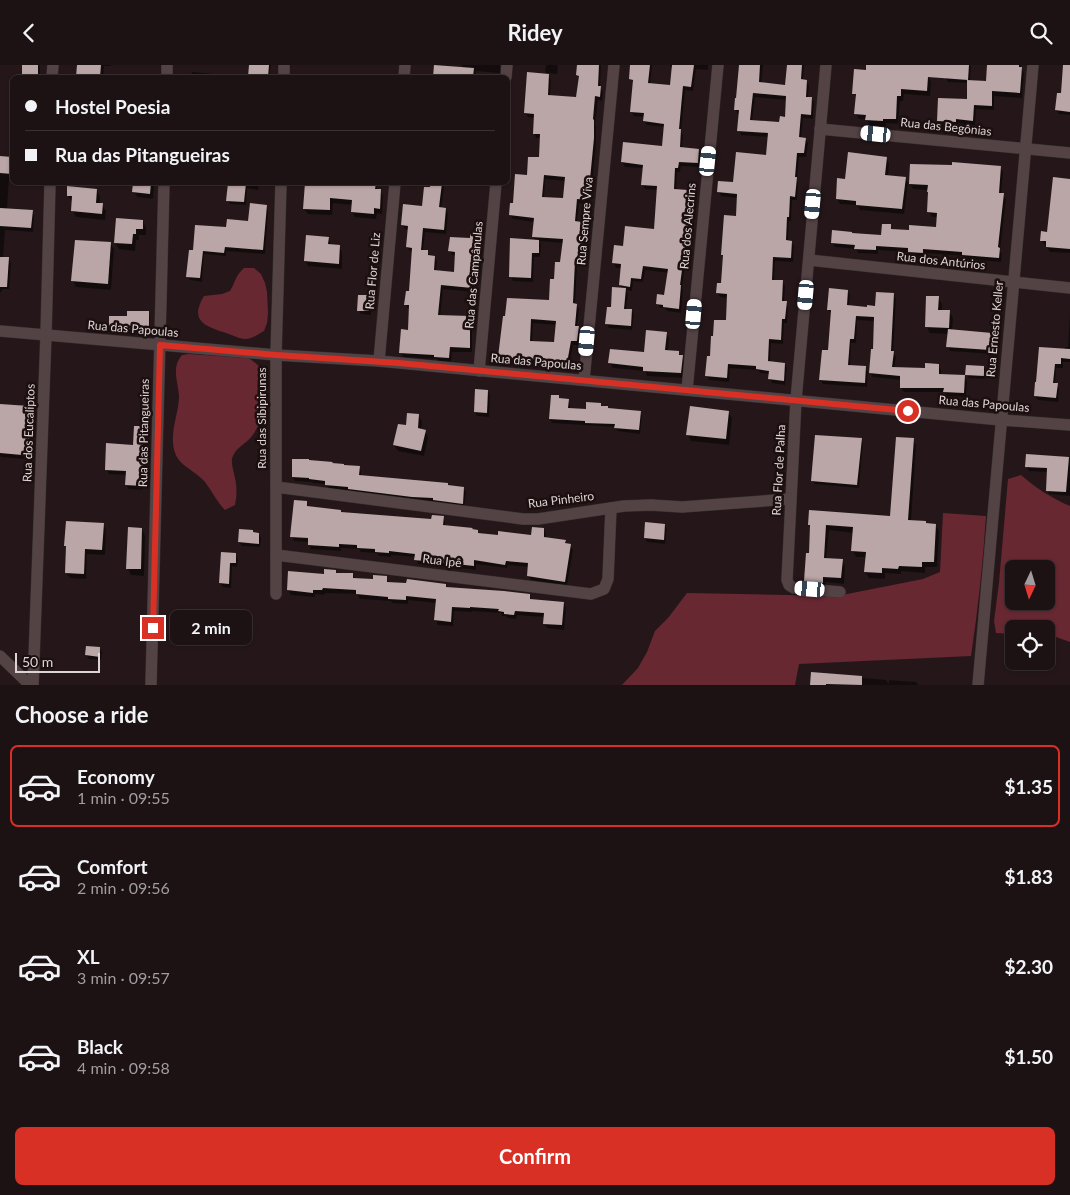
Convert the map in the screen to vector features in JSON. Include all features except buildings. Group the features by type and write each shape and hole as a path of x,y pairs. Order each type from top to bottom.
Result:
{"street":[{"name":"Rua Sempre Viva","path":"584,380 614,65"},
{"name":"Rua dos Alecrins","path":"687,390 718,65"},
{"name":"Rua Flor de Palha","path":"826,65 796,400 787,580 789,585 794,588 840,592"},
{"name":"Rua Ernesto Keller","path":"978,685 1033,65"},
{"name":"Rua das Begônias","path":"820,129 1070,153"},
{"name":"Rua dos Eucaliptos","path":"32,685 50,185"},
{"name":"Rua das Pitangueiras","path":"151,685 164,185"},
{"name":"Rua das Sibipirunas","path":"276,594 276,355 281,185"},
{"name":"Rua Flor de Liz","path":"379,361 395,185"},
{"name":"Rua das Campânulas","path":"479,371 496,185"},
{"name":"Rua dos Antúrios","path":"809,260 1070,288"},
{"name":"Rua das Papoulas","path":"0,331 276,355 379,361 1070,425"},
{"name":"Rua Pinheiro","path":"276,487 523,519 538,519 611,508 651,505 682,507 790,499"},
{"name":"Rua Ipê","path":"276,555 591,594 604,589 608,579 611,508"},
{"path":"0,656 32,685"}],"shaded area":[{"path":"244,268 254,268 261,274 267,292 268,313 264,331 245,339 206,325 199,317 198,311 204,296 230,291 237,276"},
{"path":"182,355 248,358 264,373 267,383 266,406 258,427 250,439 233,455 232,464 236,485 236,502 235,505 225,510 205,482 180,461 174,450 174,424 179,396 176,370"},
{"path":"1021,475 1056,500 1070,506 1070,642 1055,637 1055,620 1005,620 1005,634 996,633 994,621 1008,479"},
{"path":"943,513 986,516 971,656 799,664 795,685 622,685 638,668 655,631 668,618 687,593 837,596 923,579 940,572"}],"route":[{"path":"153,628 160,345 276,355 379,361 908,411"}]}
